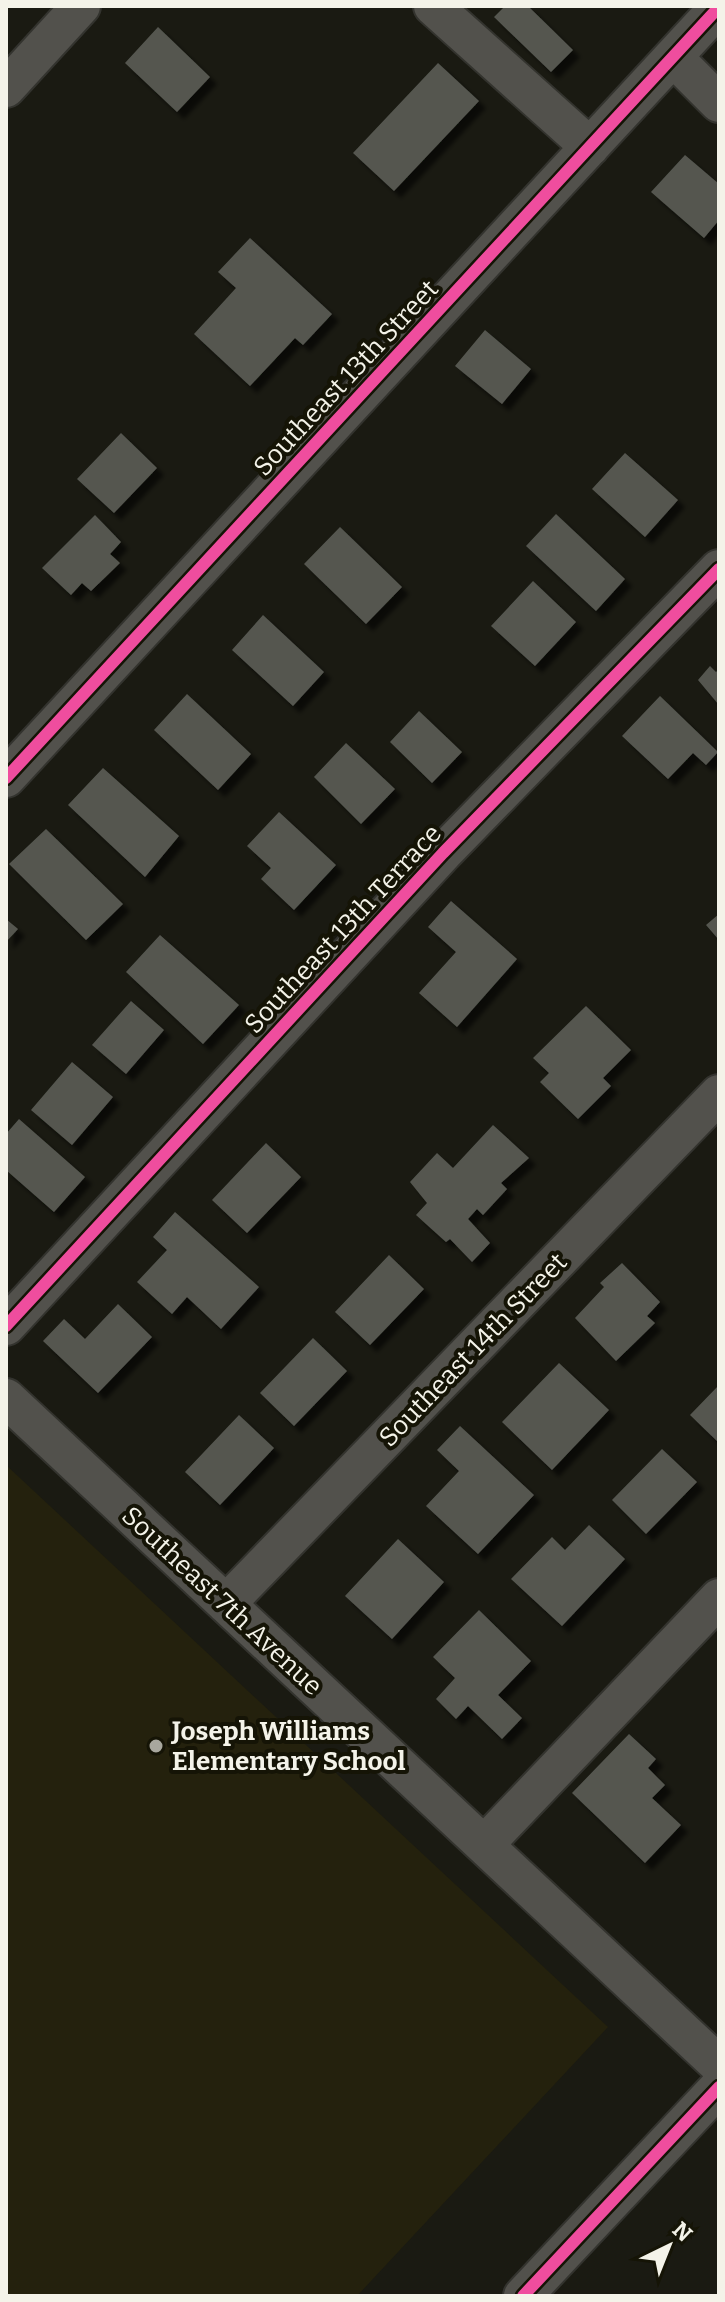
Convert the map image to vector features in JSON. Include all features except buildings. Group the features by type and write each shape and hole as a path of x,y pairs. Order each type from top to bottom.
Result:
{"street":[{"path":"6,88 81,6"},
{"path":"433,6 590,147"},
{"name":"Southeast 13th Street","path":"6,778 719,7"},
{"path":"673,57 719,103"},
{"name":"Southeast 13th Terrace","path":"6,1326 443,853 719,569"},
{"name":"Southeast 14th Street","path":"226,1604 719,1094"},
{"name":"Southeast 7th Avenue","path":"6,1398 719,2065"},
{"path":"484,1845 719,1598"},
{"path":"523,2296 719,2087"}],"shaded area":[{"name":"Joseph Williams Elementary School","path":"6,1465 608,2027 357,2296 6,2296"}],"cycle path":[{"path":"6,778 719,7"},
{"path":"6,1326 443,853 719,569"},
{"path":"523,2296 719,2087"}],"place":[{"name":"Joseph Williams Elementary School","path":"156,1746"}]}
